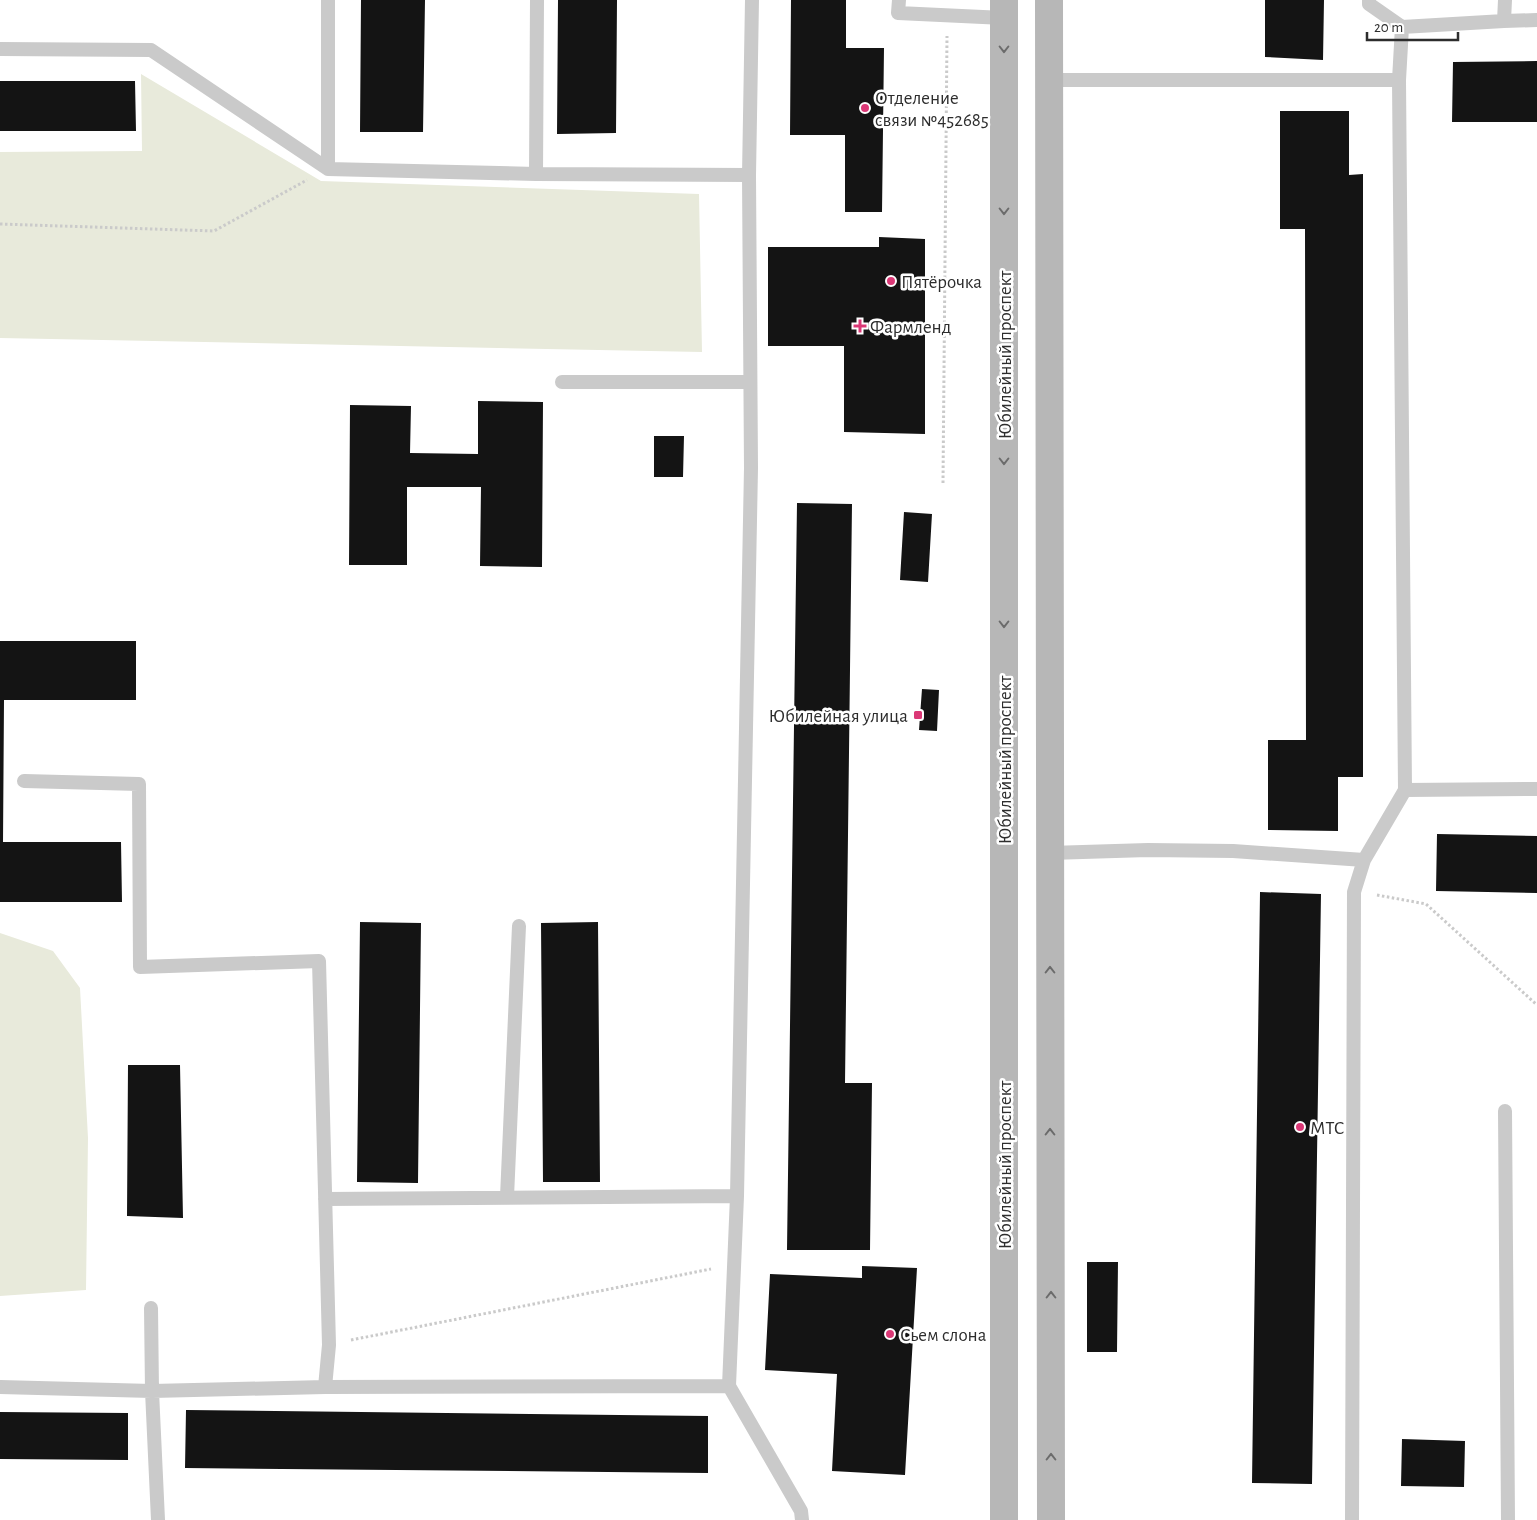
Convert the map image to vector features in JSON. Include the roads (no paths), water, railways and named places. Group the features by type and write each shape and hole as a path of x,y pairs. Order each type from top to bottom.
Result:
{"main road":[{"path":"1049,0 1051,1520"},
{"name":"Юбилейный проспект","path":"1004,9 1004,1520"}],"lane":[{"path":"328,0 328,169"},
{"path":"536,174 537,0"},
{"path":"752,0 749,175 751,468 737,1196 730,1386 801,1511 802,1520"},
{"path":"899,0 898,13 947,16 1004,9"},
{"path":"1369,0 1369,4 1402,27 1537,20"},
{"path":"1504,21 1505,0"},
{"path":"1352,1520 1354,892 1364,860 1404,790 1399,80 1402,27"},
{"path":"0,49 151,50 328,169 536,174 749,175"},
{"path":"1049,80 1399,80"},
{"path":"562,382 750,382"},
{"path":"24,781 140,784 140,967 319,962 329,1345 325,1387"},
{"path":"1404,790 1537,789"},
{"path":"1050,853 1148,850 1233,851 1364,860"},
{"path":"506,1197 519,926"},
{"path":"1505,1111 1508,1520"},
{"path":"325,1199 737,1196"},
{"path":"151,1308 152,1391 158,1520"},
{"path":"0,1387 152,1391 325,1387 730,1386"}],"place":[{"name":"Отделение связи №452685","path":"865,108"},
{"name":"Пятёрочка","path":"891,281"},
{"name":"Фармленд","path":"860,326"},
{"name":"Юбилейная улица","path":"918,715"},
{"name":"МТС","path":"1300,1127"},
{"name":"Сьем слона","path":"890,1334"}]}
